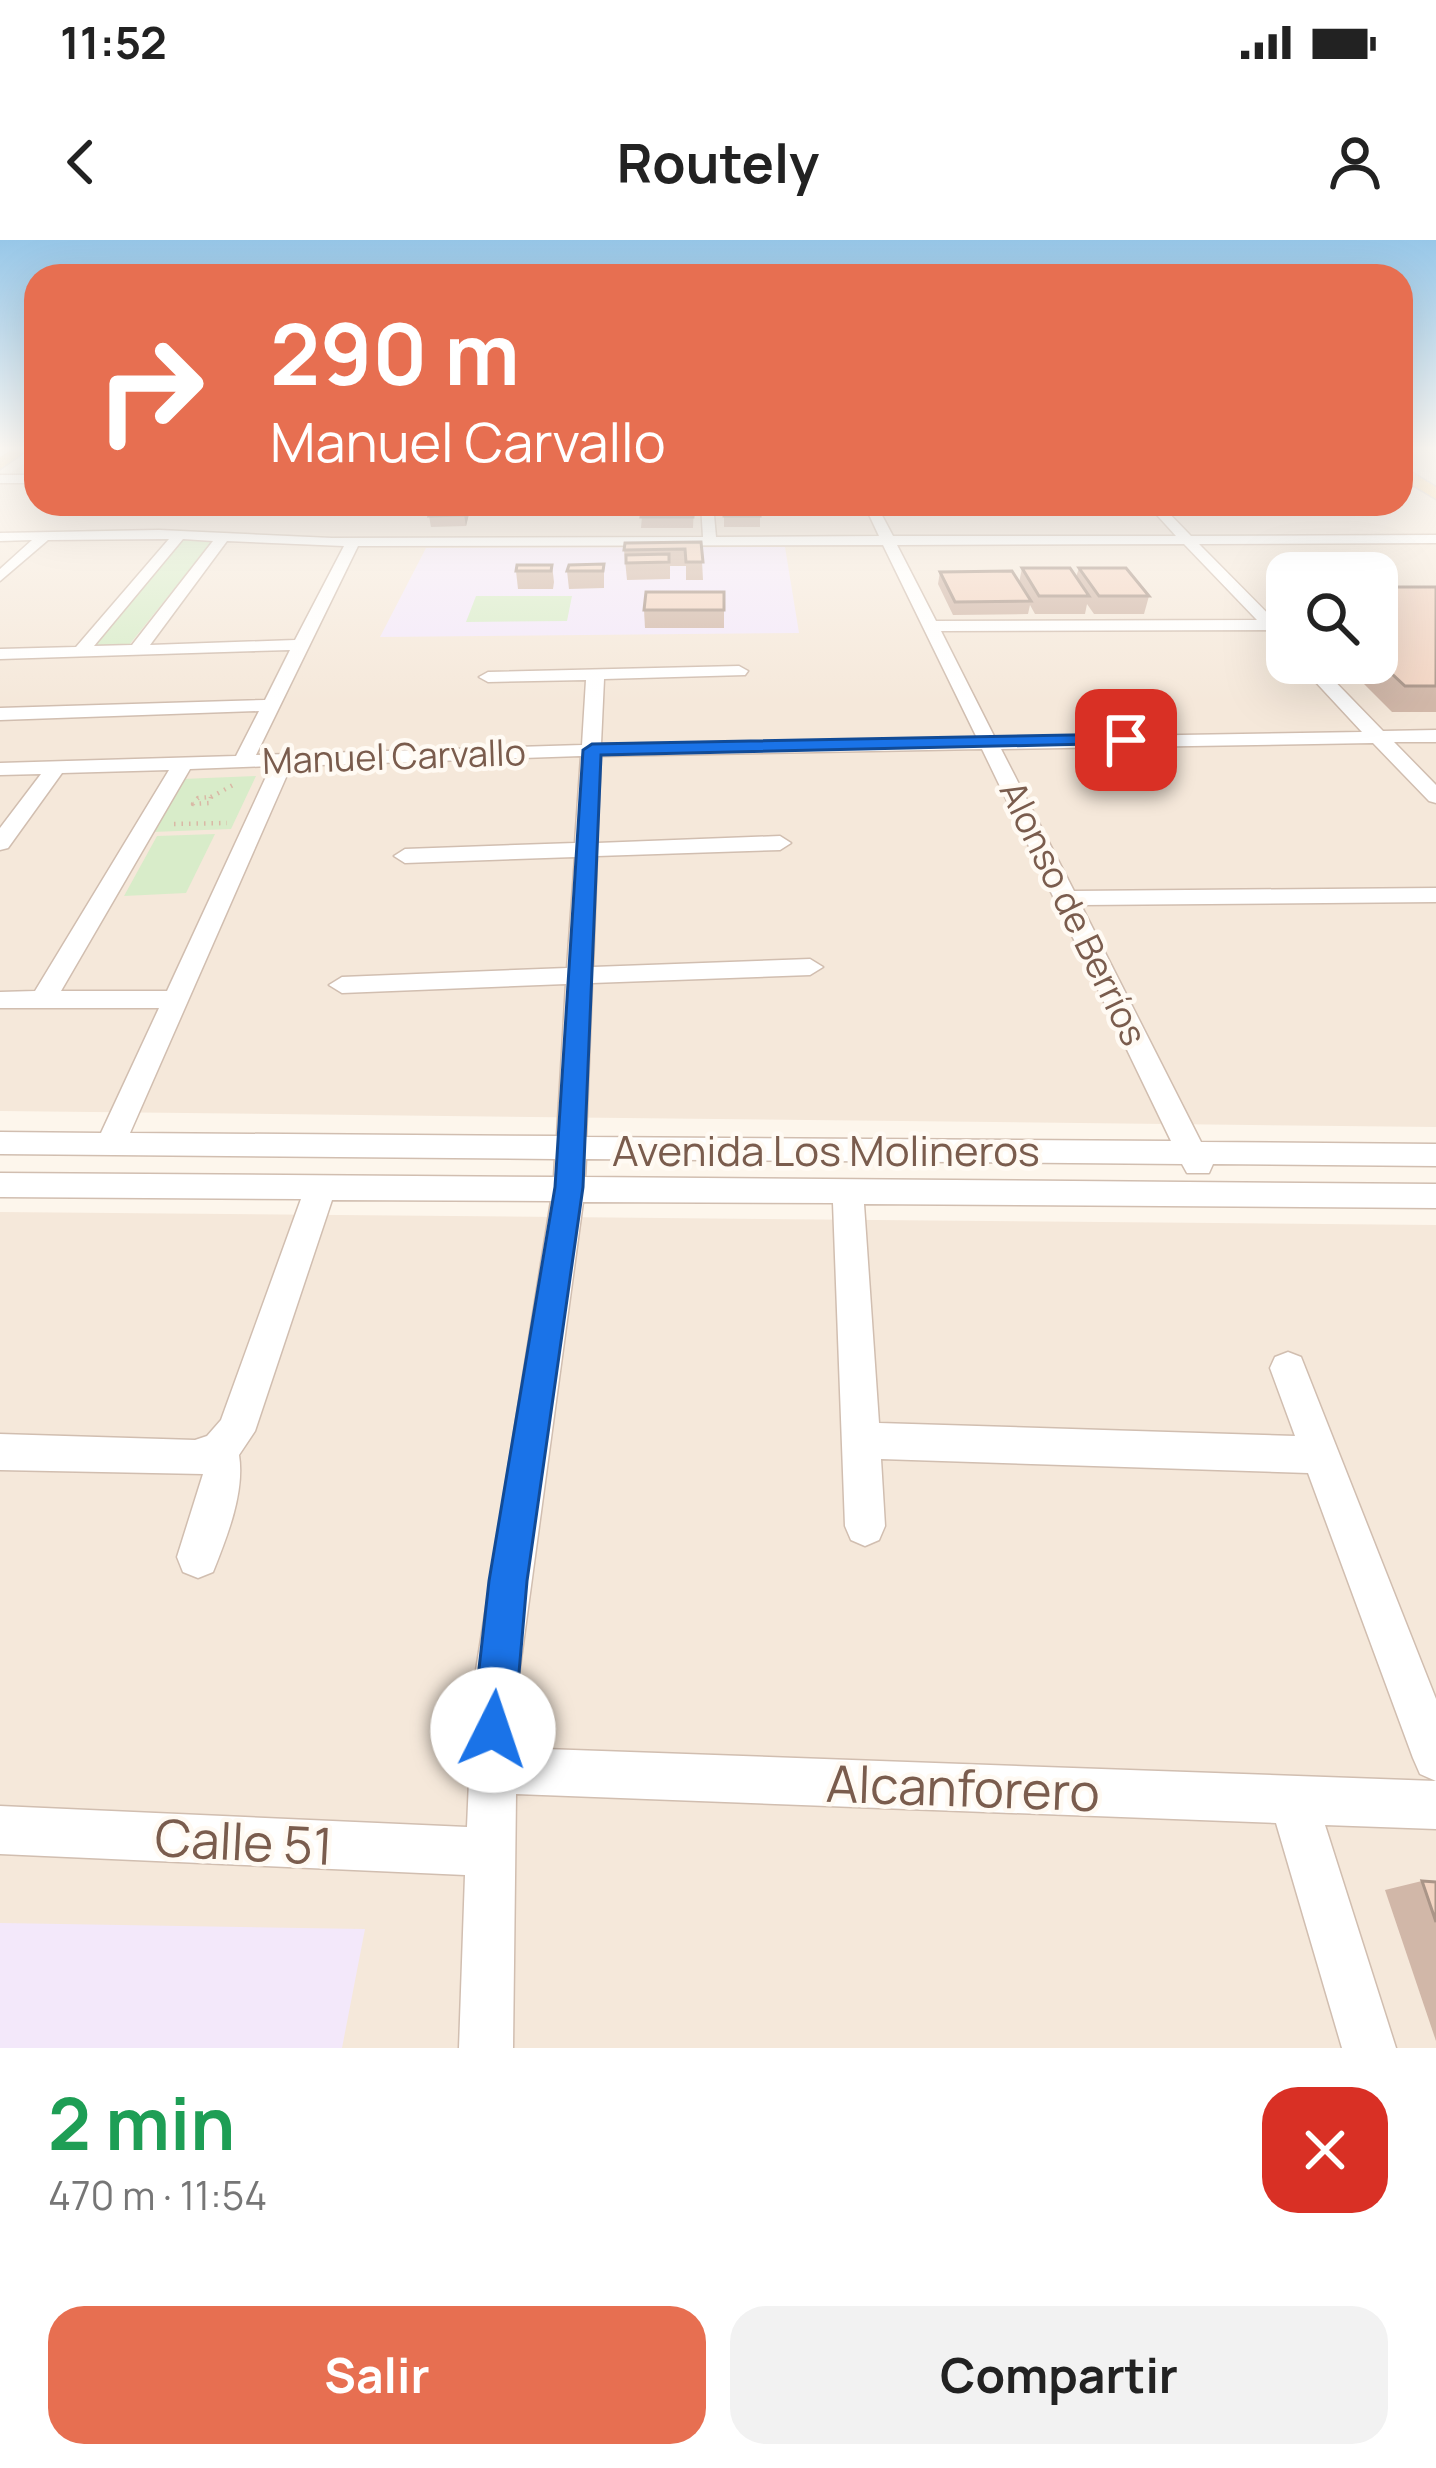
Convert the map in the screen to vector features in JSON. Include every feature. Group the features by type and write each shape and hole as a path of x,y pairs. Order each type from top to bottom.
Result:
{"street":[{"path":"709,534 710,542"},
{"name":"Alonso de Berríos","path":"883,534 1212,1194"},
{"path":"1184,534 1266,621"},
{"path":"0,537 179,535 352,542 1436,539"},
{"path":"81,652 179,535"},
{"path":"0,577 45,536"},
{"path":"137,650 223,537"},
{"path":"1063,558 1130,555 1134,553 1128,540"},
{"path":"243,761 352,542"},
{"path":"932,626 1266,625"},
{"path":"0,654 302,645"},
{"path":"488,677 739,671"},
{"path":"486,2048 491,1770 508,1581 570,1167 595,675"},
{"path":"1327,684 1436,796"},
{"path":"0,714 272,705"},
{"name":"Manuel Carvallo","path":"0,769 592,750 1436,736"},
{"path":"110,1145 284,760"},
{"path":"44,1000 183,763"},
{"path":"0,843 56,767"},
{"path":"405,856 780,843"},
{"path":"1066,898 1436,895"},
{"path":"342,985 810,967"},
{"path":"0,1000 176,999"},
{"name":"Avenida Los Molineros","path":"0,1143 570,1167 848,1190 1212,1194 1432,1203"},
{"name":"Avenida Los Molineros","path":"0,1184 321,1186 570,1167 1192,1153 1436,1155"},
{"path":"0,1452 195,1458 219,1450 236,1431 321,1186"},
{"path":"848,1190 866,1526"},
{"path":"1288,1368 1436,1758"},
{"path":"861,1441 1322,1455"},
{"path":"198,1557 223,1477 219,1450"},
{"name":"Alcanforero","path":"491,1770 1436,1804"},
{"path":"1293,1799 1369,2048"},
{"name":"Calle 51","path":"0,1830 488,1852"}],"path":[{"path":"187,824 197,806"},
{"path":"158,825 231,823"}],"shaded area":[{"path":"0,534 1436,534 1436,1127 0,1111"},
{"path":"785,547 799,633 380,637 426,548"},
{"path":"0,1212 1436,1225 1436,2048 0,2048"},
{"path":"0,1923 365,1929 342,2048 0,2048"}],"green space":[{"path":"185,538 214,539 129,645 93,645"},
{"path":"476,596 572,596 567,621 466,622"},
{"path":"256,776 231,829 152,832 182,779"},
{"path":"215,834 186,893 124,896 157,836"}],"building":[{"path":"701,542 703,562 686,562 685,549 624,550 625,543"},
{"path":"669,554 669,562 626,563 626,555"},
{"path":"604,564 603,571 567,571 569,565"},
{"path":"517,565 552,565 551,571 516,571"},
{"path":"1022,568 1070,568 1089,596 1039,596"},
{"path":"1079,568 1126,568 1149,596 1099,596"},
{"path":"1012,571 1031,601 955,602 940,572"},
{"path":"1398,587 1436,587 1436,686 1405,686 1398,680"},
{"path":"646,592 724,592 724,610 644,610"},
{"path":"1422,1881 1436,1882 1436,1922"}],"route":[{"path":"493,1730 508,1581 569,1187 592,750 1126,740"}]}
